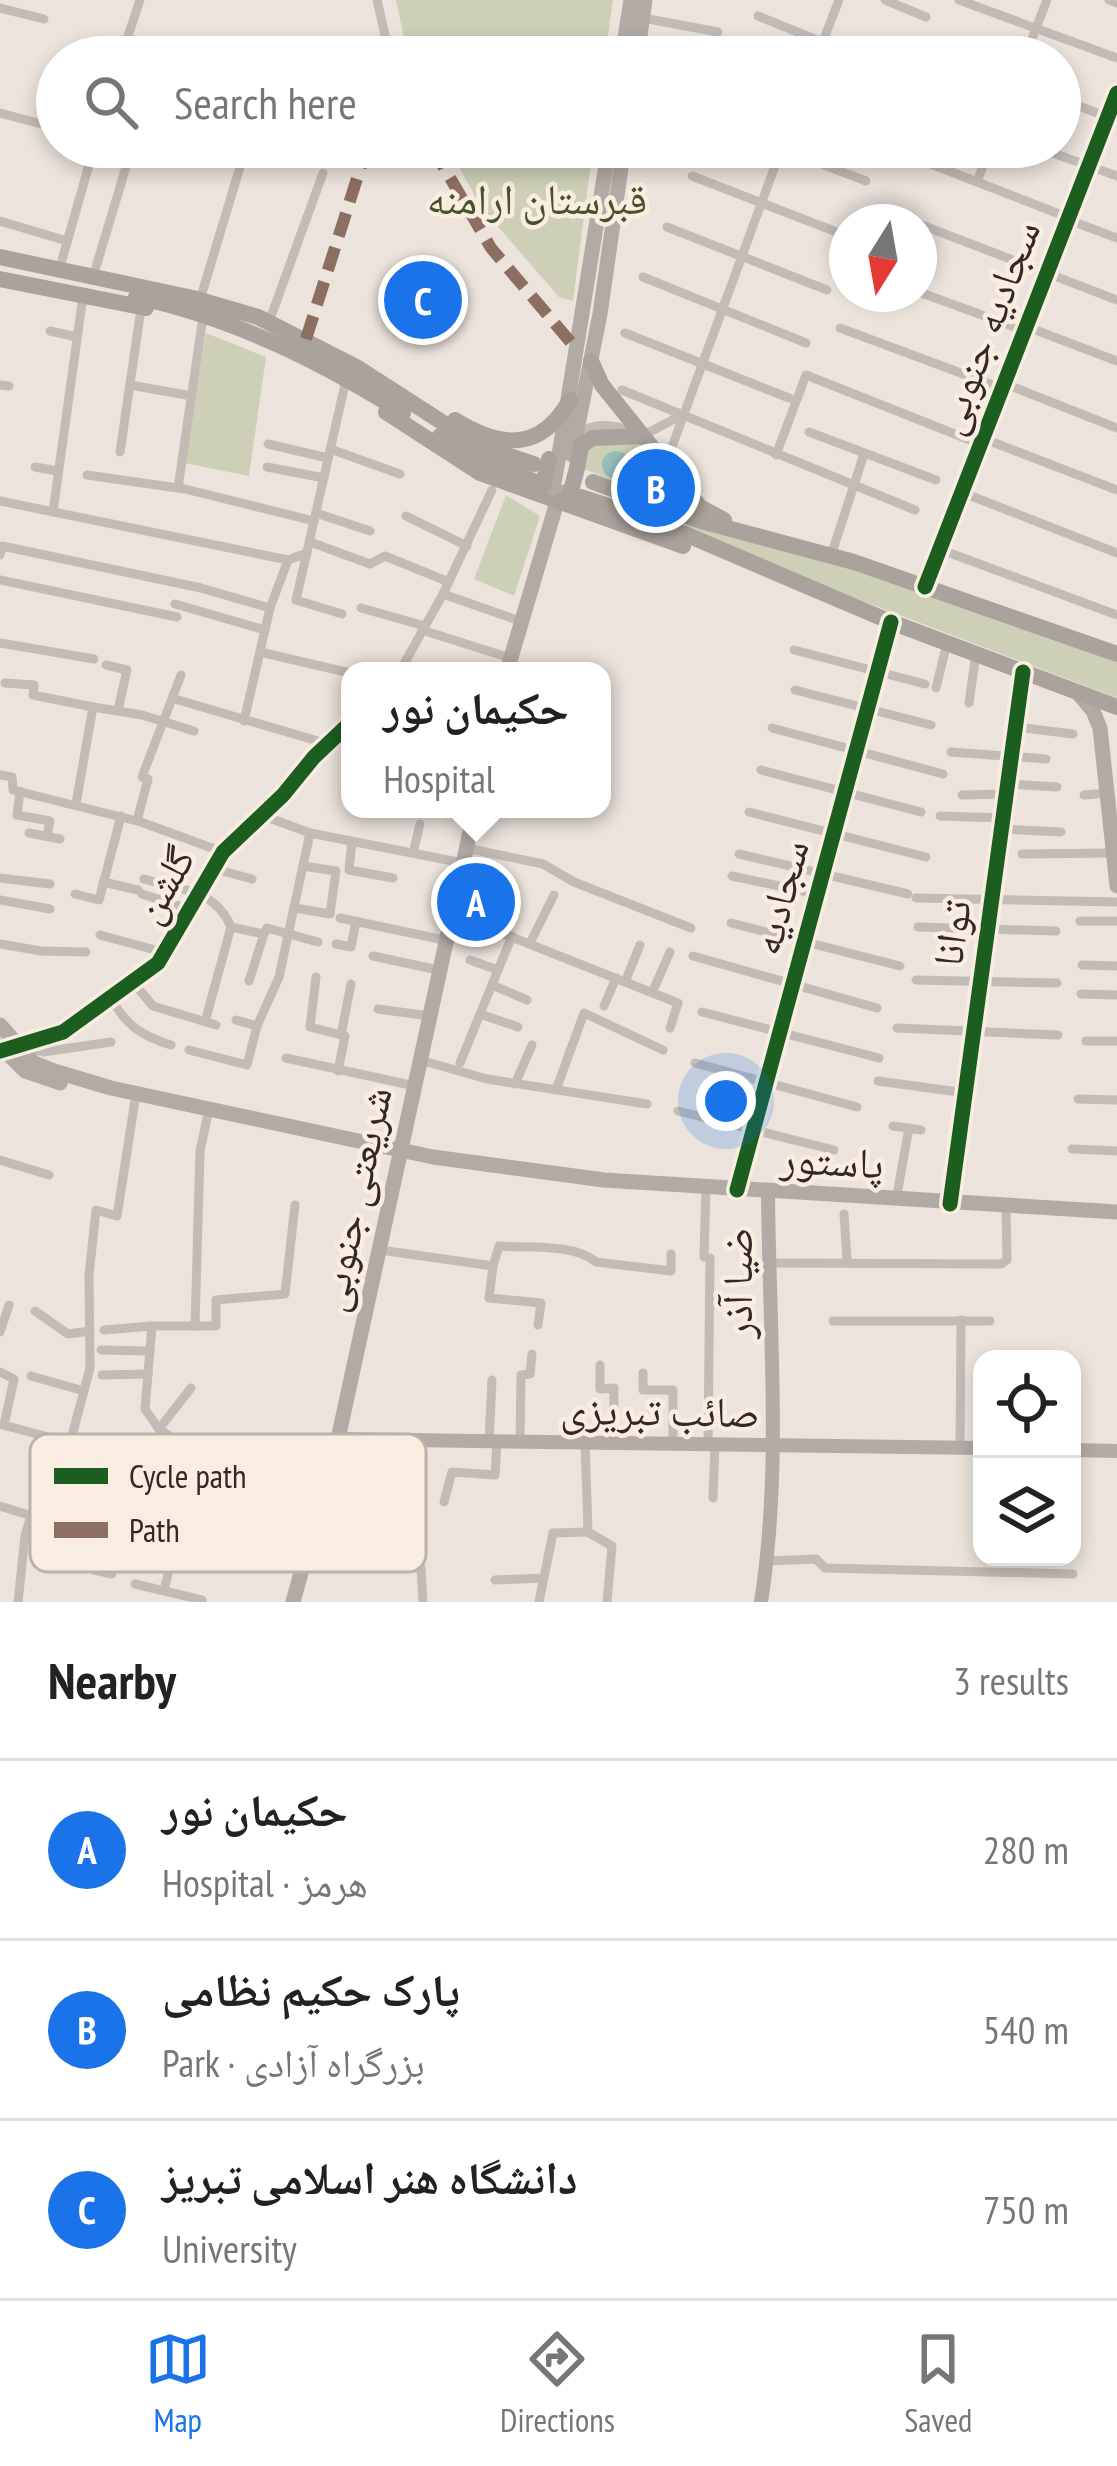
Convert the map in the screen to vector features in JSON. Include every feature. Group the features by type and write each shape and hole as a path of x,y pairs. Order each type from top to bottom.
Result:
{"highway":[{"path":"0,248 147,278 281,345 352,374 396,382 471,430 544,451 558,483"},
{"path":"0,257 269,322 478,446 558,483 891,622 1117,707"},
{"path":"0,269 197,307"},
{"path":"0,279 141,307 197,307"},
{"path":"591,361 602,385 700,507 751,534"},
{"path":"352,374 364,391 476,458 831,556 1115,648"},
{"path":"511,440 546,433 570,400"},
{"path":"558,483 581,446 592,438 642,436"}],"main road":[{"path":"625,36 631,0"},
{"name":"سجادیه جنوبی","path":"925,587 1117,93"},
{"path":"558,483 606,168"},
{"path":"510,662 558,483 577,435 621,168"},
{"path":"1078,693 1098,720 1111,787 1117,886"},
{"path":"1103,748 1117,726"},
{"name":"شریعتی جنوبی","path":"339,1434 473,818"},
{"path":"0,1025 4,1048"},
{"name":"پاستور","path":"4,1048 44,1068 136,1094 402,1151 559,1176 1117,1212"},
{"name":"ضیا آذر","path":"761,1602 768,1561 768,1193"},
{"name":"صائب تبریزی","path":"426,1440 973,1448"},
{"path":"1081,1450 1117,1450"},
{"name":"شریعتی جنوبی","path":"293,1602 300,1572"}],"street":[{"path":"128,36 140,0"},
{"path":"377,0 385,36"},
{"path":"825,36 839,0"},
{"path":"885,0 926,17"},
{"path":"959,0 1055,36"},
{"path":"1032,36 1047,0"},
{"path":"0,8 44,19"},
{"path":"644,9 718,32"},
{"path":"758,16 805,36"},
{"path":"1081,45 1117,58"},
{"path":"1081,105 1112,113"},
{"path":"0,113 36,122"},
{"path":"1081,163 1117,176"},
{"path":"62,260 88,168"},
{"path":"97,267 126,168"},
{"path":"178,488 192,396 197,307 239,168"},
{"path":"665,464 773,168"},
{"path":"832,168 866,181"},
{"path":"941,168 1117,238"},
{"path":"977,182 982,168"},
{"path":"269,322 322,173"},
{"path":"692,176 829,229"},
{"path":"0,221 67,241"},
{"path":"667,226 827,290"},
{"path":"937,231 1117,300"},
{"path":"643,278 806,343"},
{"path":"53,512 83,296"},
{"path":"937,298 1117,361"},
{"path":"119,452 141,307"},
{"path":"840,328 1117,428"},
{"path":"50,331 77,337"},
{"path":"625,333 788,398"},
{"path":"342,614 296,600 352,374"},
{"path":"776,454 806,375 1117,490"},
{"path":"130,385 192,396"},
{"path":"622,390 915,510"},
{"path":"577,435 587,426 608,426 632,429 642,436 682,415"},
{"path":"809,432 936,480"},
{"path":"268,444 329,453 400,474"},
{"path":"831,556 864,454"},
{"path":"35,467 57,471"},
{"path":"267,467 324,478"},
{"path":"87,475 178,488 370,531"},
{"path":"405,662 492,490"},
{"path":"961,492 1117,553"},
{"path":"0,502 289,560"},
{"path":"406,517 467,546"},
{"path":"244,721 270,608 289,560 308,548 370,564 385,556 449,582"},
{"path":"939,549 1117,615"},
{"path":"1,551 162,579 270,608"},
{"path":"0,580 177,617"},
{"path":"443,594 520,621"},
{"path":"175,604 265,630"},
{"path":"361,608 424,628 502,662"},
{"name":"سجادیه","path":"737,1190 891,622"},
{"path":"0,643 94,659"},
{"path":"794,650 930,686 947,643"},
{"path":"260,652 341,671"},
{"path":"969,704 976,654"},
{"path":"106,665 127,670 118,710"},
{"name":"توانا","path":"950,1204 954,1134 966,1093 1023,672"},
{"path":"137,821 148,779 142,777 181,675"},
{"path":"5,683 34,685 33,695 118,710 194,731"},
{"path":"795,690 931,725"},
{"path":"175,699 341,744"},
{"path":"76,804 93,706"},
{"path":"1016,727 1073,734"},
{"path":"772,728 943,774"},
{"name":"گلشن","path":"4,1048 63,1032 166,953 223,852 341,732"},
{"path":"951,752 1046,759"},
{"path":"761,770 921,812"},
{"path":"0,775 12,777 13,790 121,816 223,852"},
{"path":"962,795 1057,787"},
{"path":"1084,795 1111,787"},
{"path":"20,791 17,815 50,821 47,836"},
{"path":"749,812 926,857"},
{"path":"261,814 310,832 413,853 543,864 574,882 691,928"},
{"path":"75,894 99,899 121,816"},
{"path":"940,816 1060,832"},
{"path":"413,853 421,824"},
{"path":"189,1050 247,1065 290,934 310,832"},
{"path":"29,833 60,839"},
{"path":"352,841 349,870 393,878"},
{"path":"739,854 912,896 1117,902"},
{"path":"1022,854 1114,854"},
{"path":"296,908 330,914 336,871 303,866"},
{"path":"215,869 252,879"},
{"path":"732,876 817,894"},
{"path":"0,878 50,884"},
{"path":"132,981 153,1006 211,1023 232,927 224,908 201,894 144,879"},
{"path":"103,882 191,910"},
{"path":"456,889 505,903"},
{"path":"530,944 554,895"},
{"path":"0,900 50,909"},
{"path":"451,913 678,1004 670,1028"},
{"path":"340,918 444,940"},
{"path":"336,944 351,947 356,921"},
{"path":"1080,921 1117,921"},
{"path":"731,923 900,966"},
{"path":"232,927 318,942"},
{"path":"918,927 1056,931"},
{"path":"249,981 265,931"},
{"path":"100,934 166,953"},
{"path":"460,1063 512,936"},
{"path":"0,944 86,952"},
{"path":"604,1006 640,945"},
{"path":"652,993 670,952"},
{"path":"373,956 438,970"},
{"path":"693,956 877,1008"},
{"path":"470,960 498,970"},
{"path":"1082,965 1117,966"},
{"path":"316,977 310,1027 345,1036 338,1071"},
{"path":"916,980 1057,983"},
{"path":"341,1035 351,984"},
{"path":"491,985 527,1000"},
{"path":"1081,994 1117,995"},
{"path":"110,998 136,1032 171,1046"},
{"path":"377,1010 429,1016"},
{"path":"702,1012 879,1058"},
{"path":"556,1090 584,1013 664,1050"},
{"path":"480,1014 518,1027"},
{"path":"236,1020 257,1026"},
{"path":"897,1028 1058,1035"},
{"path":"1086,1041 1117,1041"},
{"path":"4,1048 43,1052 111,1042"},
{"path":"515,1084 532,1045"},
{"path":"286,1058 415,1087"},
{"path":"420,1060 515,1084 647,1104"},
{"path":"694,1063 857,1107"},
{"path":"878,1081 966,1093"},
{"path":"72,1434 90,1368 89,1275 96,1210 117,1216 136,1094"},
{"path":"1078,1099 1117,1100"},
{"path":"195,1326 200,1151 209,1109"},
{"path":"678,1111 834,1150"},
{"path":"893,1126 922,1130"},
{"path":"896,1200 909,1128"},
{"path":"1072,1149 1117,1151"},
{"path":"0,1160 50,1175"},
{"path":"706,1188 713,1498"},
{"path":"104,1330 216,1326 216,1300 285,1294 295,1205"},
{"path":"770,1263 1006,1263 1006,1206"},
{"path":"844,1214 847,1261"},
{"path":"538,1325 541,1303 489,1298 499,1246 564,1251 590,1256 596,1262 671,1271 671,1254"},
{"path":"380,1250 494,1266"},
{"path":"0,1332 9,1304"},
{"path":"35,1311 68,1334 90,1331"},
{"path":"960,1448 962,1320"},
{"path":"833,1321 990,1321"},
{"path":"152,1326 145,1409 166,1434"},
{"path":"101,1350 150,1351"},
{"path":"520,1441 521,1375 530,1374 532,1354"},
{"path":"600,1365 600,1389 614,1388 613,1442"},
{"path":"0,1372 14,1379 2,1425 36,1434"},
{"path":"643,1372 643,1390 673,1390 673,1443"},
{"path":"102,1375 148,1374"},
{"path":"31,1376 84,1391"},
{"path":"444,1502 452,1472 495,1475 492,1379"},
{"path":"159,1429 191,1388"},
{"path":"585,1442 588,1532"},
{"path":"0,1506 30,1516"},
{"path":"18,1602 25,1536 30,1528"},
{"path":"538,1602 553,1533 588,1532 612,1546 607,1602"},
{"path":"768,1561 816,1559 825,1568 1072,1574"},
{"path":"103,1572 112,1574"},
{"path":"164,1591 168,1572"},
{"path":"421,1572 423,1602"},
{"path":"495,1580 543,1578"},
{"path":"134,1584 202,1600"}],"green space":[{"name":"قبرستان ارامنه","path":"396,0 613,0 608,36 404,36"},
{"name":"قبرستان ارامنه","path":"460,168 590,168 573,301 559,297 481,207"},
{"path":"206,333 266,357 249,476 184,463"},
{"path":"590,440 636,440 693,508 583,469"},
{"path":"506,495 540,516 514,596 474,579"},
{"path":"641,509 855,568 1117,661 1117,698 760,562"}],"water":[{"path":"616,451 626,455 630,465 626,475 616,479 606,475 602,465 606,455"}],"marked path":[{"path":"306,339 360,168"},
{"path":"444,168 491,248 578,351"}],"cycle path":[{"path":"925,587 1117,93"},
{"path":"737,1190 891,622"},
{"path":"950,1204 1023,672"},
{"path":"0,1051 63,1032 158,963 223,852 341,732"}],"place":[{"name":"دانشگاه هنر اسلامی تبریز","path":"423,300"},
{"name":"پارک حکیم نظامی","path":"656,488"},
{"name":"حکیمان نور","path":"476,902"}]}
